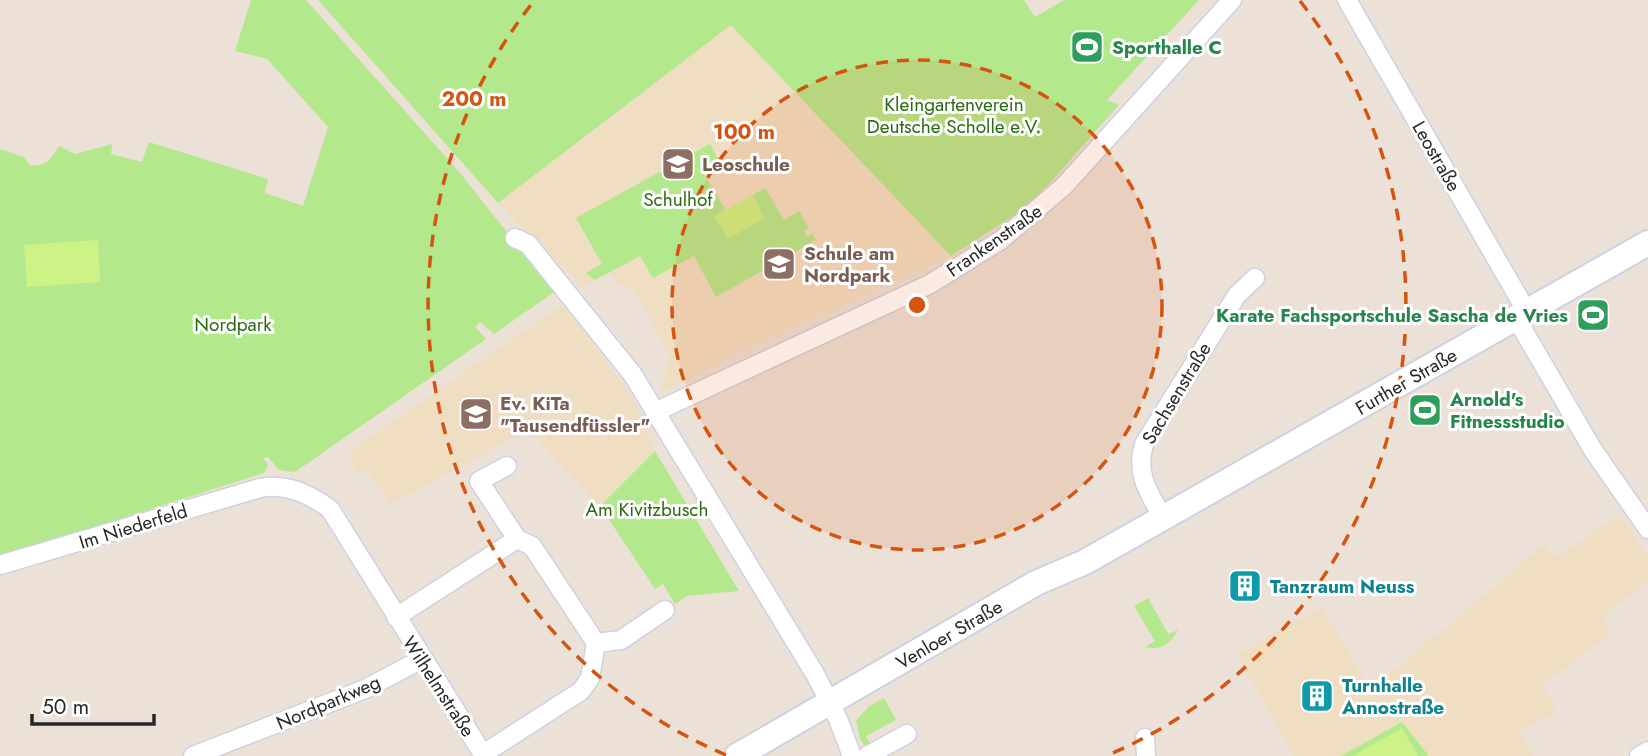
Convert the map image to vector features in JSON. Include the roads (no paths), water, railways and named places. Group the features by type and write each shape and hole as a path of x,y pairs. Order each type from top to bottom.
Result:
{"main road":[{"name":"Further Straße","path":"1163,519 1648,243"},
{"name":"Venloer Straße","path":"737,756 1037,583 1085,562 1163,519"}],"street":[{"name":"Frankenstraße","path":"655,412 930,284 1001,240 1064,186 1232,0"},
{"name":"Leostraße","path":"1347,0 1594,450 1648,529"},
{"path":"515,238 528,244 569,291 633,374 831,702 852,756"},
{"name":"Sachsenstraße","path":"1163,519 1142,480 1140,468 1144,444 1237,295 1255,278"},
{"path":"507,466 480,481 517,539 532,546 596,643 621,640 665,610"},
{"name":"Wilhelmstraße","path":"265,487 274,486 303,492 330,509 484,755 581,691 590,678 596,643"},
{"name":"Im Niederfeld","path":"0,565 265,487"},
{"name":"Wilhelmstraße","path":"396,617 517,539"},
{"name":"Nordparkweg","path":"193,756 365,689 422,659"},
{"path":"867,756 907,734"},
{"path":"1145,737 1146,756"},
{"path":"1639,756 1648,751"}],"place":[{"name":"Sporthalle C","path":"1087,47"},
{"name":"Leoschule","path":"678,164"},
{"name":"Schule am Nordpark","path":"779,264"},
{"name":"Karate Fachsportschule Sascha de Vries","path":"1593,315"},
{"name":"Arnold's Fitnessstudio","path":"1425,410"},
{"name":"Ev. KiTa \"Tausendfüssler\"","path":"476,414"},
{"name":"Tanzraum Neuss","path":"1245,586"},
{"name":"Turnhalle Annostraße","path":"1317,696"}],"park label":[{"name":"Kleingartenverein Deutsche Scholle e.V.","path":"954,115"},
{"name":"Schulhof","path":"678,199"},
{"name":"Nordpark","path":"233,324"},
{"name":"Am Kivitzbusch","path":"647,509"}]}
